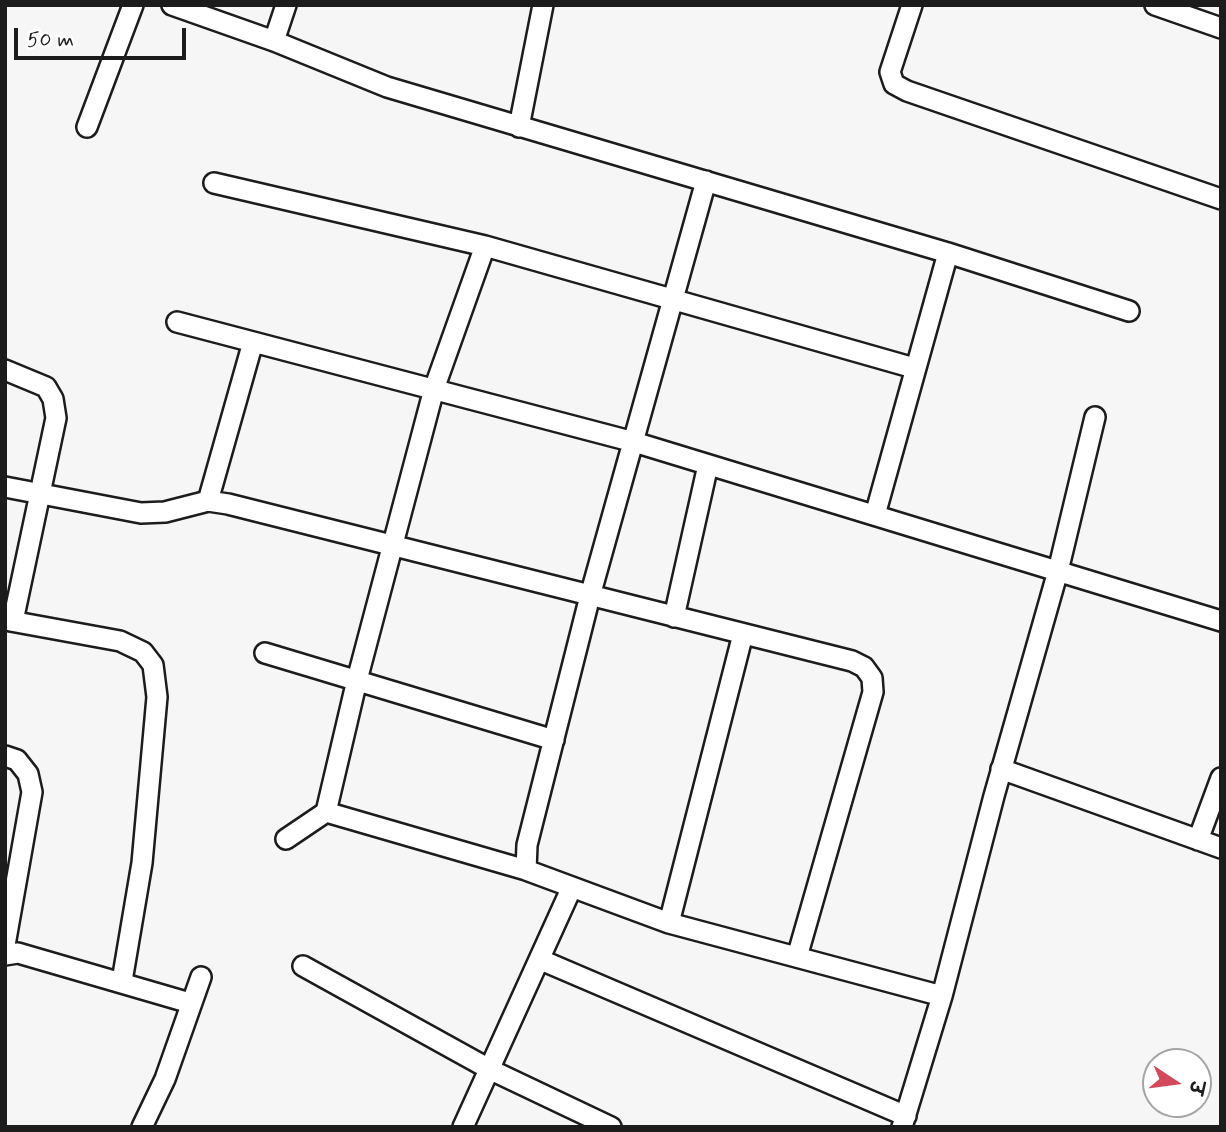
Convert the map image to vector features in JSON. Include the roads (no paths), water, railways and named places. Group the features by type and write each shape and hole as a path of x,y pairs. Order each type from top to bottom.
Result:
{"street":[{"path":"87,127 134,5"},
{"path":"172,5 274,41 387,87 948,253 1129,311"},
{"path":"274,41 286,5"},
{"path":"519,127 543,5"},
{"path":"912,5 890,72 894,84 907,91 1221,199"},
{"path":"1155,5 1221,28"},
{"path":"526,870 527,845 590,596 706,181"},
{"path":"214,183 485,246 914,368"},
{"path":"286,839 326,812 357,680 434,390 485,246"},
{"path":"875,515 948,253"},
{"path":"177,322 634,442 1221,621"},
{"path":"208,501 253,342"},
{"path":"5,370 46,387 53,399 56,418 42,494 9,621 120,641 143,652 153,665 157,697 142,863 122,981"},
{"path":"541,960 904,1121 942,996 1001,769 1058,571 1095,417"},
{"path":"674,617 708,465"},
{"path":"5,487 141,513 165,512 208,501 393,545 864,667 872,678 873,692 797,957"},
{"path":"669,923 743,634"},
{"path":"265,653 554,740"},
{"path":"5,756 17,760 28,774 32,792 5,945"},
{"path":"1001,769 1221,848"},
{"path":"1198,840 1221,778"},
{"path":"326,812 526,870 669,923 942,996"},
{"path":"463,1127 572,887"},
{"path":"5,955 18,953 122,981 190,1003"},
{"path":"303,966 491,1070 611,1127"},
{"path":"142,1127 164,1079 201,977"}]}
